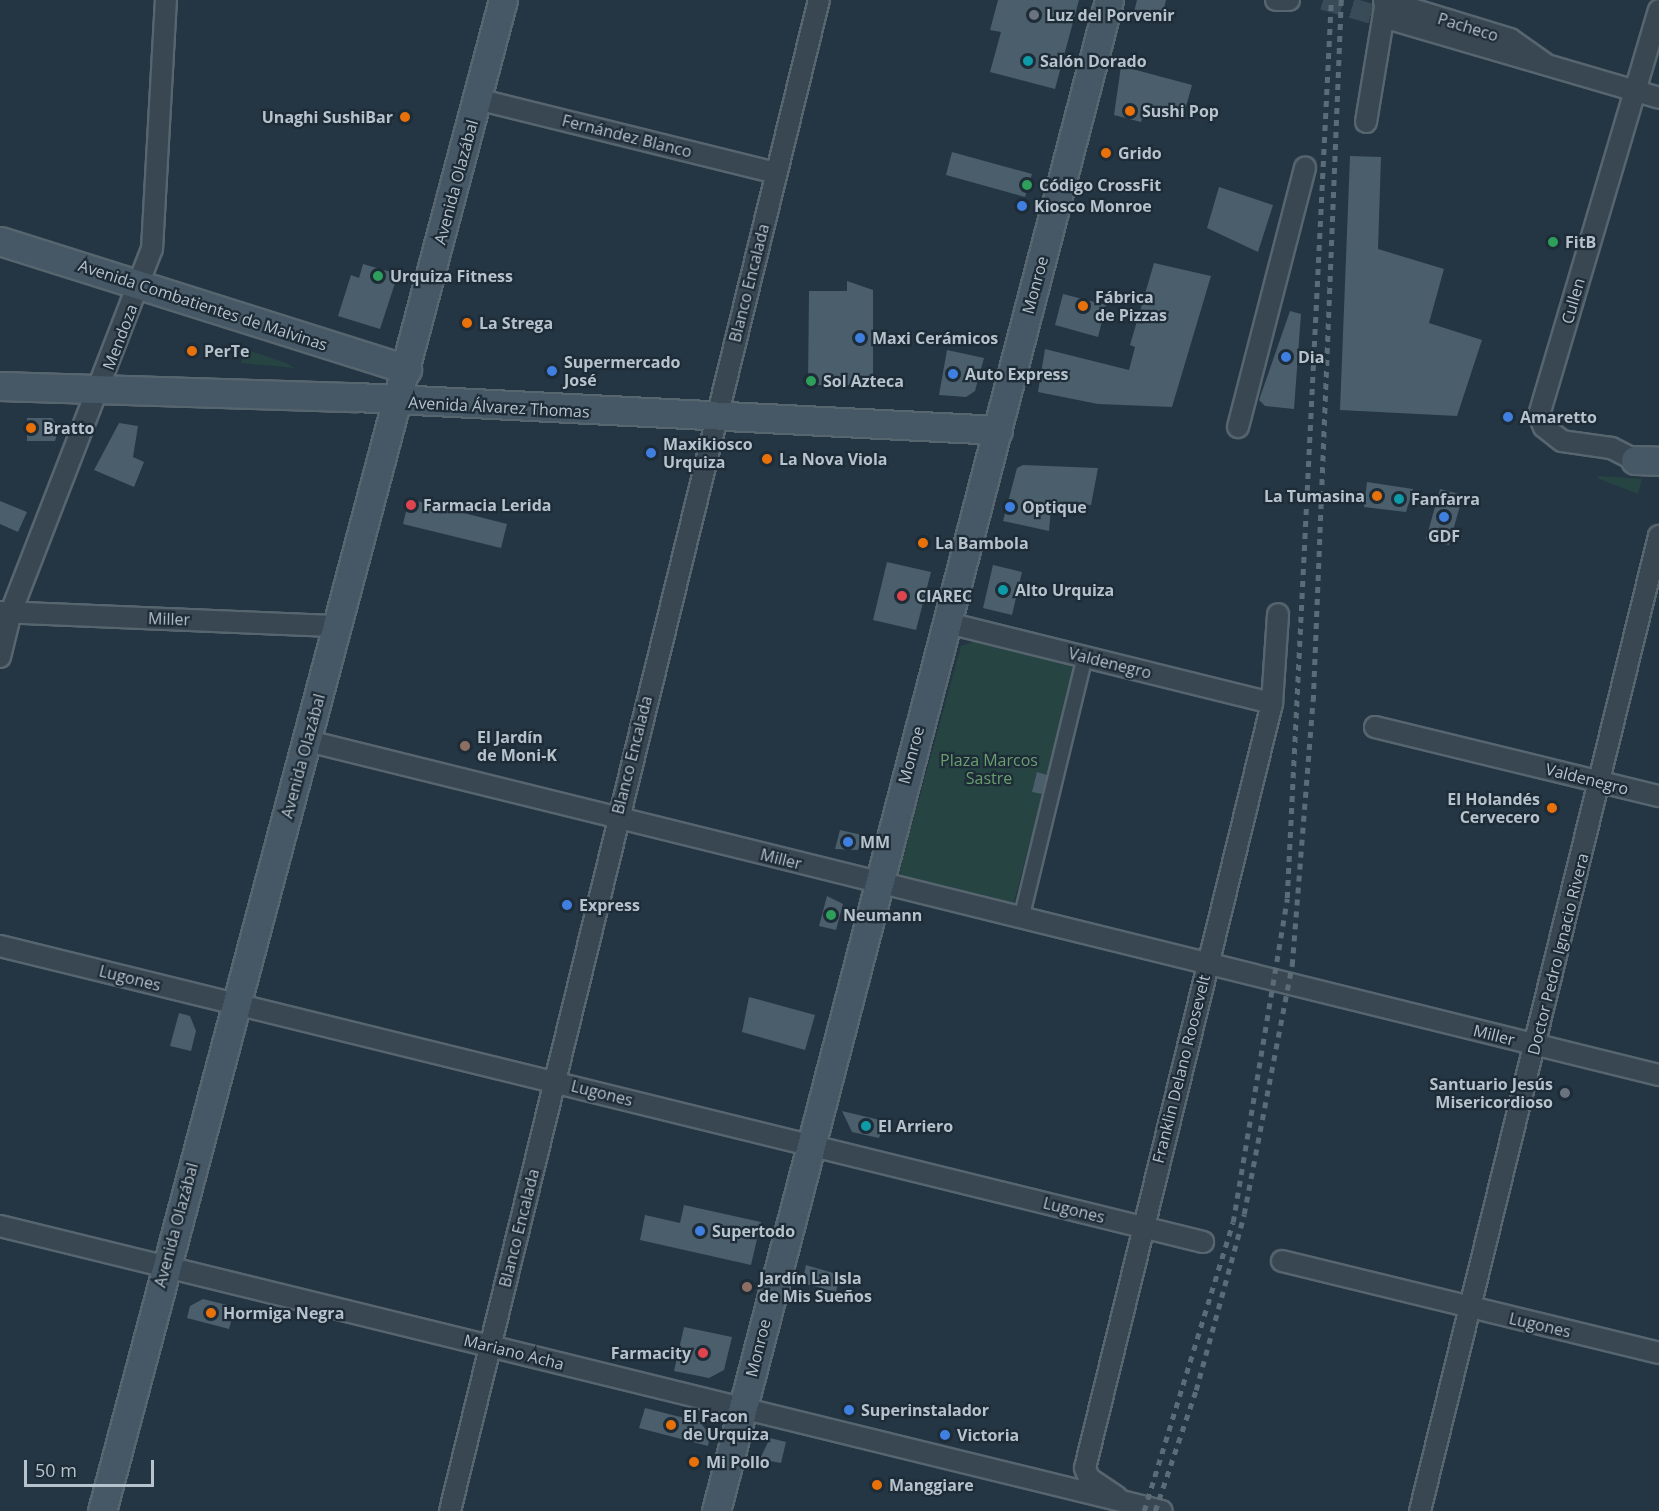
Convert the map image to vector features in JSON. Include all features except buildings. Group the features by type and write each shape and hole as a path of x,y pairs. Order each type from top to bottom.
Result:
{"main road":[{"name":"Avenida Olazábal","path":"102,1511 164,1266 308,741 503,0"},
{"name":"Monroe","path":"716,1511 809,1143 948,623 1109,0"},
{"name":"Avenida Combatientes de Malvinas","path":"0,241 407,369"},
{"name":"Avenida Álvarez Thomas","path":"0,386 100,388 998,430"}],"street":[{"name":"Mendoza","path":"0,657 6,612 100,388 152,249 166,0"},
{"name":"Blanco Encalada","path":"450,1511 555,1082 616,817 819,0"},
{"path":"1276,0 1289,0"},
{"path":"1366,122 1387,10"},
{"name":"Pacheco","path":"1387,10 1510,68 1544,63"},
{"name":"Pacheco","path":"1387,10 1510,39 1544,63 1659,98"},
{"name":"Cullen","path":"1647,460 1611,448 1562,441 1544,428 1539,415 1659,10"},
{"name":"Fernández Blanco","path":"477,99 776,173"},
{"path":"1238,427 1305,168"},
{"name":"Doctor Pedro Ignacio Rivera","path":"1420,1511 1536,1046 1659,536"},
{"name":"Miller","path":"6,612 338,626"},
{"name":"Franklin Delano Roosevelt","path":"1085,1468 1141,1227 1272,703 1278,614"},
{"name":"Valdenegro","path":"948,623 1272,703"},
{"path":"1021,919 1085,657"},
{"name":"Valdenegro","path":"1375,727 1659,796"},
{"name":"Miller","path":"308,741 1659,1075"},
{"name":"Lugones","path":"0,946 809,1143 1203,1242"},
{"name":"Mariano Acha","path":"0,1226 743,1407 1028,1479 1076,1503 1127,1502 1162,1511"},
{"name":"Lugones","path":"1282,1261 1470,1309 1659,1353"},
{"path":"1085,1468 1099,1487 1127,1502"},
{"name":"Mariano Acha","path":"1028,1479 1070,1478 1085,1468"}],"green space":[{"path":"245,349 286,363 295,368 241,363"},
{"path":"1599,476 1642,479 1638,494 1597,478"},
{"name":"Plaza Marcos Sastre","path":"976,641 1078,666 1013,905 905,880 899,872 961,646"}],"tunnel":[{"path":"1323,0 1393,20"}],"railway":[{"path":"1144,1511 1233,1222 1287,898 1331,0"},
{"path":"1155,1511 1196,1390 1244,1214 1292,965 1313,701 1341,0"}],"place":[{"name":"Luz del Porvenir","path":"1034,15"},
{"name":"Salón Dorado","path":"1028,61"},
{"name":"Sushi Pop","path":"1130,111"},
{"name":"Unaghi SushiBar","path":"405,117"},
{"name":"Grido","path":"1106,153"},
{"name":"Código CrossFit","path":"1027,185"},
{"name":"Kiosco Monroe","path":"1022,206"},
{"name":"FitB","path":"1553,242"},
{"name":"Urquiza Fitness","path":"378,276"},
{"name":"Fábrica de Pizzas","path":"1083,306"},
{"name":"La Strega","path":"467,323"},
{"name":"Maxi Cerámicos","path":"860,338"},
{"name":"PerTe","path":"192,351"},
{"name":"Dia","path":"1286,357"},
{"name":"Supermercado José","path":"552,371"},
{"name":"Auto Express","path":"953,374"},
{"name":"Sol Azteca","path":"811,381"},
{"name":"Amaretto","path":"1508,417"},
{"name":"Bratto","path":"31,428"},
{"name":"Maxikiosco Urquiza","path":"651,453"},
{"name":"La Nova Viola","path":"767,459"},
{"name":"La Tumasina","path":"1377,496"},
{"name":"Fanfarra","path":"1399,499"},
{"name":"Farmacia Lerida","path":"411,505"},
{"name":"Optique","path":"1010,507"},
{"name":"GDF","path":"1444,517"},
{"name":"La Bambola","path":"923,543"},
{"name":"Alto Urquiza","path":"1003,590"},
{"name":"CIAREC","path":"902,596"},
{"name":"El Jardín de Moni-K","path":"465,746"},
{"name":"El Holandés Cervecero","path":"1552,808"},
{"name":"MM","path":"848,842"},
{"name":"Express","path":"567,905"},
{"name":"Neumann","path":"831,915"},
{"name":"Santuario Jesús Misericordioso","path":"1565,1093"},
{"name":"El Arriero","path":"866,1126"},
{"name":"Supertodo","path":"700,1231"},
{"name":"Jardín La Isla de Mis Sueños","path":"747,1287"},
{"name":"Hormiga Negra","path":"211,1313"},
{"name":"Farmacity","path":"703,1353"},
{"name":"Superinstalador","path":"849,1410"},
{"name":"El Facon de Urquiza","path":"671,1425"},
{"name":"Victoria","path":"945,1435"},
{"name":"Mi Pollo","path":"694,1462"},
{"name":"Manggiare","path":"877,1485"}]}
